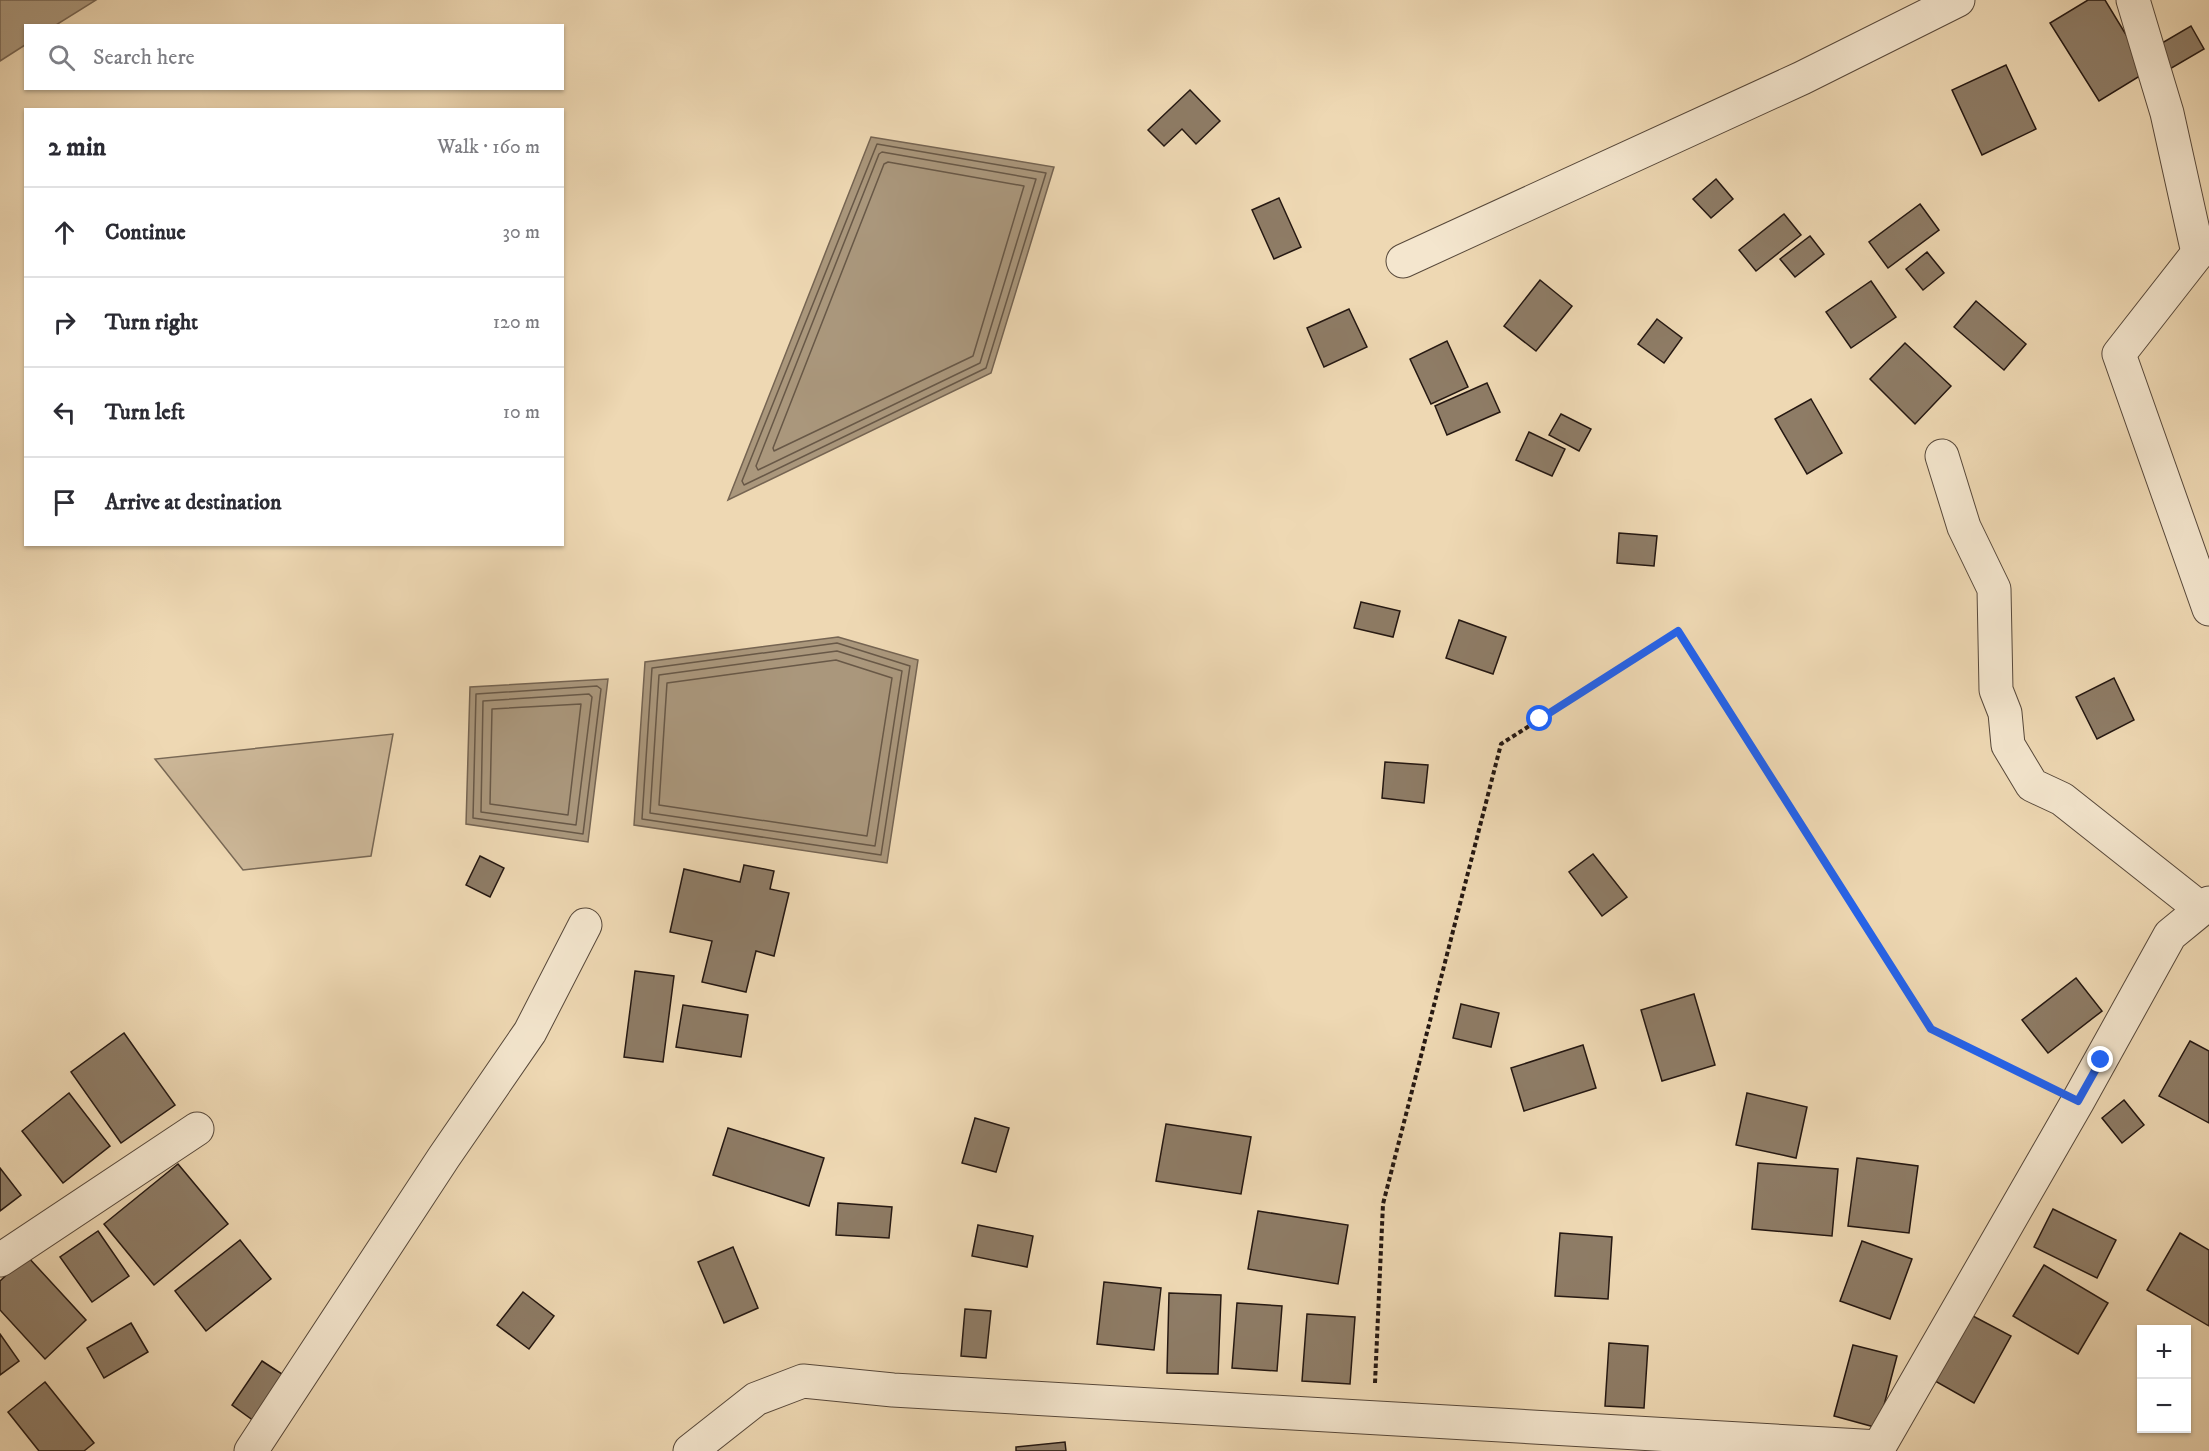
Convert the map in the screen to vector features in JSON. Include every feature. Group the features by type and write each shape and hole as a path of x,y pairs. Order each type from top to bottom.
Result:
{"street":[{"path":"1403,261 1802,78 1958,0"},
{"path":"2133,0 2167,113 2198,254 2118,354 2209,609"},
{"path":"690,1451 756,1399 803,1381 893,1390 1373,1419 1568,1440 1879,1447 2078,1101 2170,935 2205,906 2062,799 2032,784 2008,745 2005,713 1996,690 1994,590 1964,527 1942,456"},
{"path":"251,1451 444,1157 530,1032 585,925"},
{"path":"0,1260 197,1130"}],"path":[{"path":"1373,1419 1383,1204 1501,744 1678,631 1931,1029 2078,1101"}],"shaded area":[{"path":"393,734 371,856 243,870 155,759"}],"water":[{"path":"0,0 96,0 58,24 24,24 24,46 0,61"},
{"path":"871,137 1054,167 991,373 728,500"},
{"path":"838,637 918,660 887,863 634,825 645,662"},
{"path":"608,679 588,842 466,824 470,687"}],"building":[{"path":"2088,0 2105,0 2148,71 2099,101 2050,23"},
{"path":"2191,26 2204,49 2163,73 2150,50"},
{"path":"2006,65 2036,129 1982,155 1952,90"},
{"path":"1190,90 1220,121 1196,144 1182,129 1164,146 1148,130"},
{"path":"1716,179 1733,199 1711,218 1693,199"},
{"path":"1279,198 1301,247 1274,259 1252,210"},
{"path":"1920,204 1939,230 1888,268 1869,242"},
{"path":"1784,214 1801,235 1756,271 1739,250"},
{"path":"1810,236 1824,254 1795,277 1780,259"},
{"path":"1927,252 1944,273 1923,290 1906,269"},
{"path":"1540,280 1572,306 1536,351 1504,326"},
{"path":"1871,281 1896,317 1851,348 1826,312"},
{"path":"1976,301 2026,344 2004,370 1954,327"},
{"path":"1349,309 1367,347 1324,367 1307,328"},
{"path":"1657,319 1682,338 1664,363 1638,344"},
{"path":"1447,341 1468,387 1431,404 1410,359"},
{"path":"1905,343 1951,386 1915,424 1870,379"},
{"path":"1487,383 1500,412 1447,435 1435,406"},
{"path":"1811,399 1842,453 1807,474 1775,419"},
{"path":"1561,414 1591,429 1579,451 1549,435"},
{"path":"1529,432 1565,449 1552,476 1516,460"},
{"path":"1619,533 1657,536 1654,566 1617,563"},
{"path":"1361,602 1400,611 1393,637 1354,628"},
{"path":"1459,620 1506,637 1493,674 1446,658"},
{"path":"2114,678 2134,720 2097,739 2076,697"},
{"path":"1385,762 1428,765 1424,803 1382,798"},
{"path":"1593,854 1627,897 1602,916 1569,872"},
{"path":"480,856 504,868 490,897 466,885"},
{"path":"744,865 774,871 770,889 789,893 774,956 756,951 746,992 702,982 712,941 670,932 684,869 740,882"},
{"path":"635,971 674,976 663,1062 624,1057"},
{"path":"2076,978 2102,1011 2048,1053 2022,1020"},
{"path":"1694,994 1715,1065 1662,1081 1641,1010"},
{"path":"1461,1004 1499,1013 1491,1047 1453,1038"},
{"path":"683,1005 748,1015 741,1057 676,1047"},
{"path":"124,1033 175,1105 121,1143 71,1072"},
{"path":"2190,1041 2209,1051 2209,1123 2159,1096"},
{"path":"1583,1045 1596,1088 1524,1111 1511,1068"},
{"path":"69,1093 110,1146 63,1183 22,1131"},
{"path":"1747,1093 1807,1107 1796,1158 1736,1145"},
{"path":"2124,1100 2144,1125 2122,1143 2102,1118"},
{"path":"975,1118 1009,1128 996,1172 962,1163"},
{"path":"1166,1124 1251,1137 1241,1194 1156,1181"},
{"path":"728,1128 824,1158 809,1206 713,1175"},
{"path":"1857,1158 1918,1166 1909,1233 1848,1226"},
{"path":"1758,1163 1838,1169 1832,1236 1752,1229"},
{"path":"178,1164 228,1224 154,1285 104,1224"},
{"path":"0,1168 21,1195 0,1211"},
{"path":"838,1203 892,1207 889,1238 836,1235"},
{"path":"2053,1209 2116,1240 2097,1278 2034,1247"},
{"path":"1258,1211 1348,1225 1338,1284 1248,1269"},
{"path":"978,1225 1033,1236 1027,1267 972,1256"},
{"path":"98,1231 129,1276 92,1302 60,1257"},
{"path":"1560,1233 1612,1237 1608,1299 1555,1296"},
{"path":"2180,1233 2209,1250 2209,1326 2147,1290"},
{"path":"240,1240 271,1279 206,1331 175,1291"},
{"path":"1862,1241 1912,1259 1890,1319 1840,1301"},
{"path":"733,1247 758,1308 724,1323 698,1262"},
{"path":"27,1256 86,1320 45,1359 0,1310 0,1281"},
{"path":"2044,1265 2108,1303 2078,1354 2013,1316"},
{"path":"1104,1282 1161,1288 1154,1350 1097,1344"},
{"path":"523,1292 554,1316 529,1349 497,1325"},
{"path":"1169,1293 1221,1295 1218,1374 1167,1373"},
{"path":"1237,1303 1282,1306 1277,1371 1232,1368"},
{"path":"965,1309 991,1311 986,1358 961,1356"},
{"path":"1307,1314 1355,1317 1350,1384 1302,1381"},
{"path":"1971,1315 2011,1336 1974,1403 1935,1381"},
{"path":"131,1323 148,1352 104,1378 87,1348"},
{"path":"0,1334 19,1361 0,1375"},
{"path":"1609,1343 1648,1346 1644,1408 1605,1406"},
{"path":"1853,1345 1897,1356 1878,1428 1834,1416"},
{"path":"262,1361 285,1376 254,1421 232,1405"},
{"path":"45,1382 94,1443 84,1451 39,1451 8,1412"},
{"path":"1065,1442 1066,1451 1016,1451 1016,1447"}],"route":[{"path":"1540,719 1678,631 1931,1029 2078,1101 2101,1060"}]}
